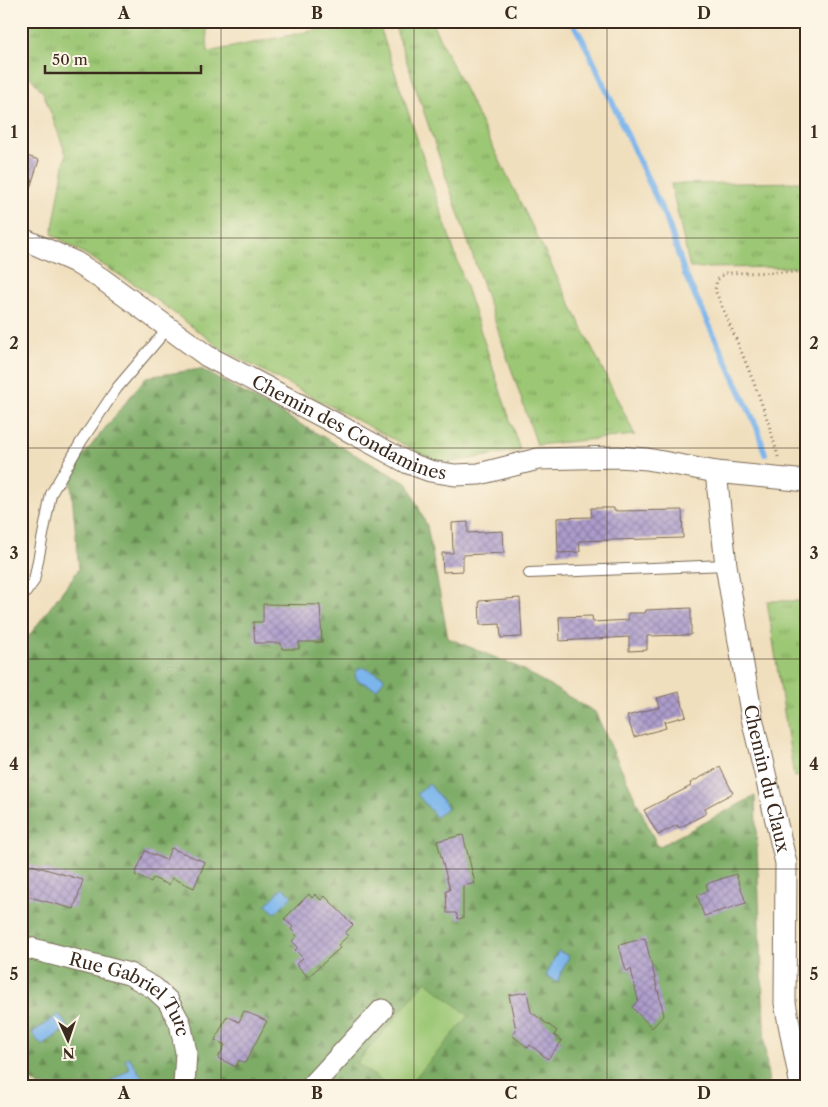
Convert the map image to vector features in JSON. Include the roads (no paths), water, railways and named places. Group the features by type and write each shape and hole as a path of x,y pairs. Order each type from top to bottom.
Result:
{"street":[{"name":"Chemin des Condamines","path":"21,238 75,262 102,279 206,356 328,418 408,463 430,472 455,475 479,474 538,459 618,457 647,459 716,472 807,482"},
{"name":"Chemin du Claux","path":"716,472 726,565 752,718 786,863 785,1003 801,1086"},
{"name":"Rue Gabriel Turc","path":"21,946 129,974 154,988 168,1001 180,1023 186,1052 184,1086"},
{"path":"312,1086 382,1010"}],"lane":[{"path":"21,599 34,581 51,494 81,442 116,388 168,328"},
{"path":"529,573 726,565"}],"water":[{"path":"362,667 383,676 384,679 377,689 357,680 355,675 357,670"},
{"path":"429,784 448,807 436,817 417,794"},
{"path":"283,887 292,896 275,913 266,905"},
{"path":"558,951 569,956 557,982 546,976"},
{"path":"59,1014 68,1027 42,1046 32,1033"},
{"path":"129,1057 143,1079 133,1086 111,1086 109,1082 130,1069 125,1060"}],"waterway":[{"path":"572,21 587,48 668,223 685,274 757,427 765,454"}]}
